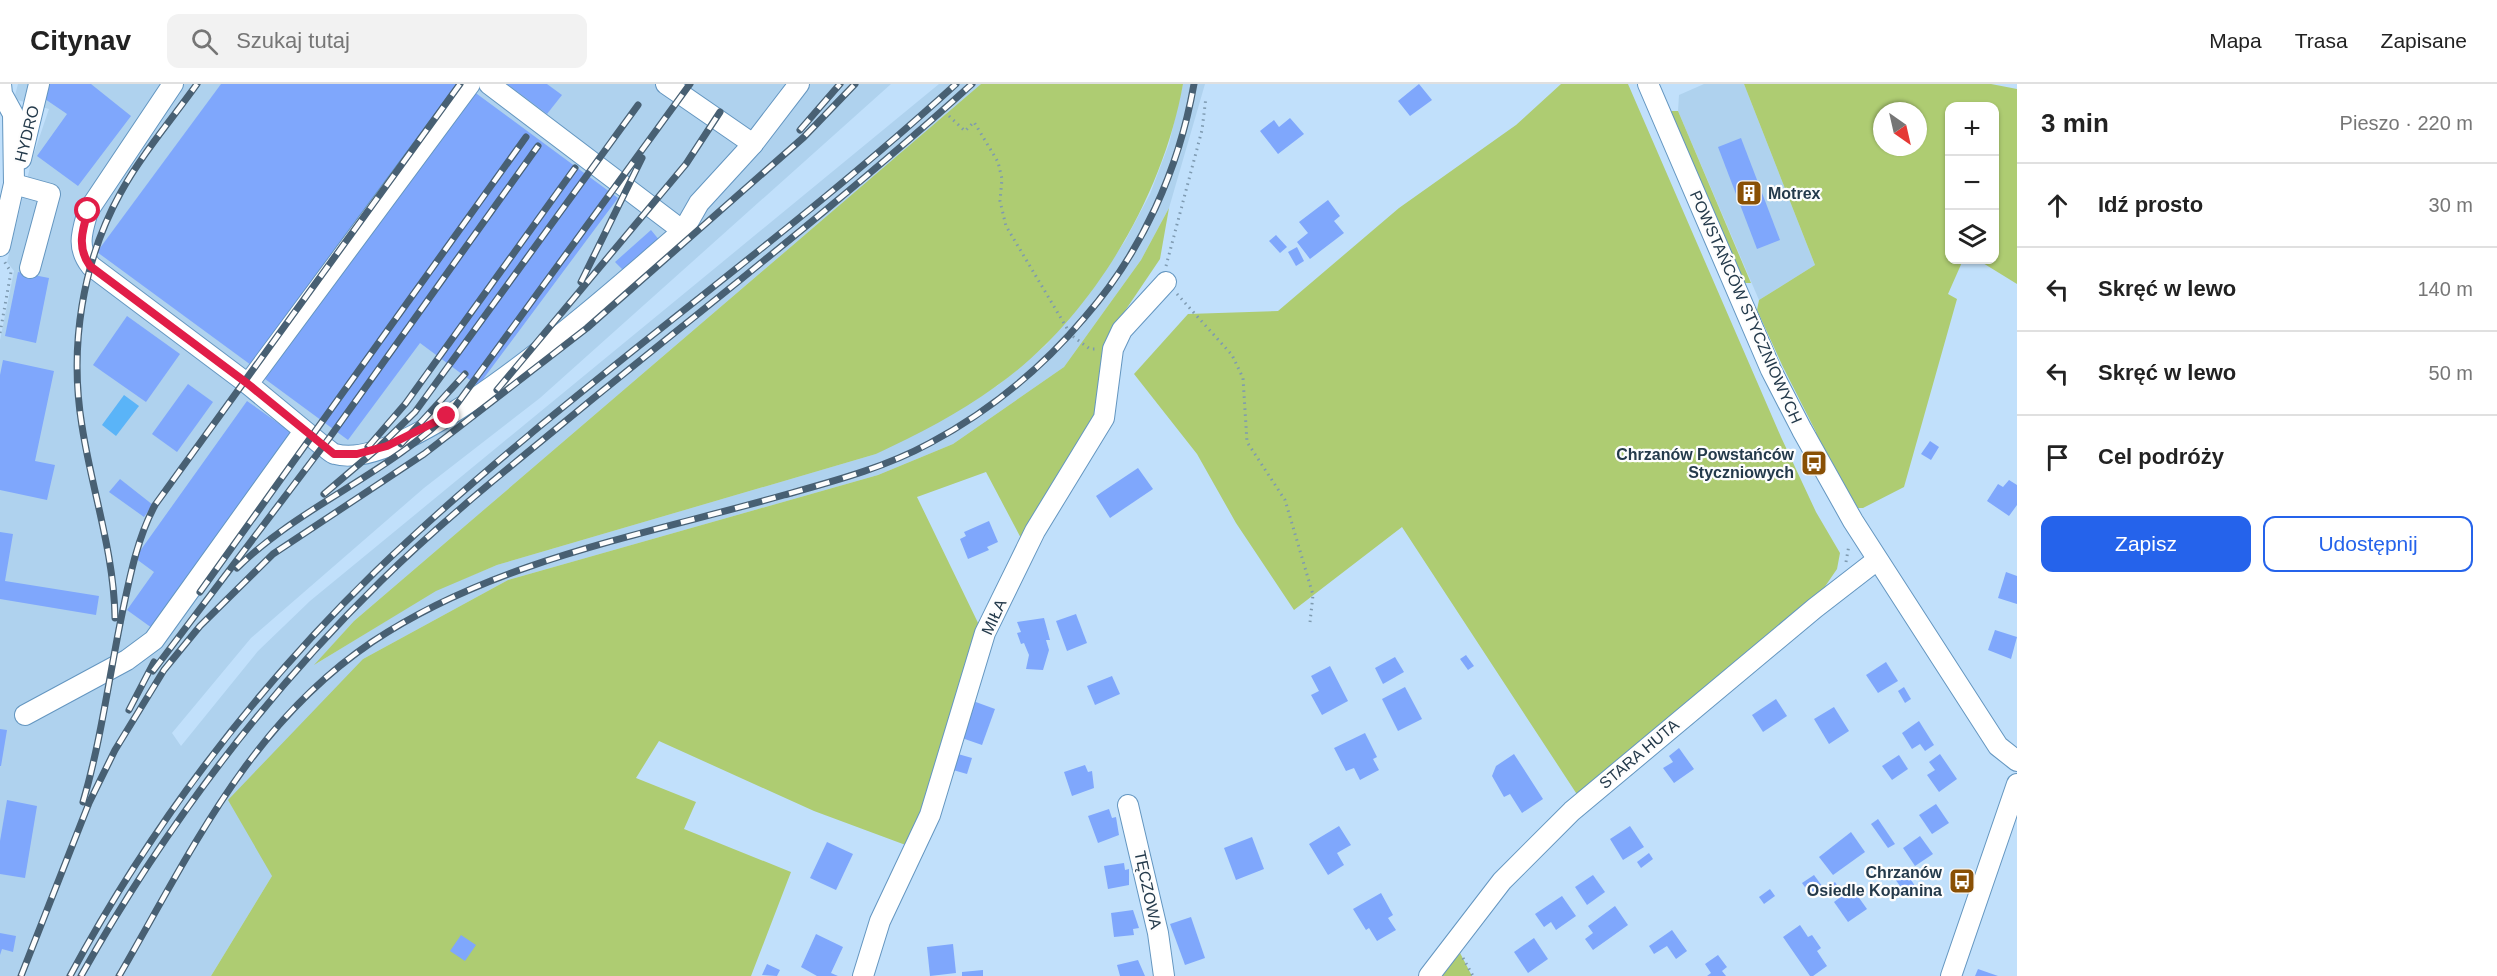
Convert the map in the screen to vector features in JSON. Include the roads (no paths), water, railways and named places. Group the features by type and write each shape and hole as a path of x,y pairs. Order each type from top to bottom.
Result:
{"street":[{"path":"0,84 2,94 13,114 14,184 0,246"},
{"name":"HYDRO","path":"14,184 39,84"},
{"path":"173,84 88,211 82,233 82,255 90,266 248,384 334,454 357,454 387,446 463,408 533,357 683,231 699,203 753,144 799,84"},
{"path":"248,384 470,84"},
{"path":"489,84 683,231"},
{"path":"666,84 753,144"},
{"name":"POWSTAŃCÓW STYCZNIOWYCH","path":"1648,84 1771,370 1802,430 1877,560 1998,746 2017,761"},
{"path":"14,184 50,194 30,268"},
{"name":"MIŁA","path":"863,976 880,921 930,815 985,633 1035,531 1104,418 1113,349 1122,330 1166,275"},
{"path":"25,715 128,660 154,640 304,431"},
{"name":"STARA HUTA","path":"1430,976 1502,881 1572,811 1806,615 1877,560"},
{"path":"1951,976 2017,784"},
{"name":"TĘCZOWA","path":"1128,805 1158,933 1164,976"}],"water":[{"path":"124,395 139,406 116,436 102,425"}],"railway":[{"path":"115,618 111,569 86,450 78,396 78,336 82,306 97,247 121,192 148,150 197,84"},
{"path":"83,802 100,732 131,572 143,531 155,505 460,84"},
{"path":"237,568 289,526 403,452 454,408 690,84"},
{"path":"800,130 840,84"},
{"path":"21,976 89,803 115,750 164,670 200,626 273,554 424,454 587,328 804,137 855,84"},
{"path":"70,976 101,921 170,813 247,712 331,616 376,571 517,445 813,207 956,84"},
{"path":"81,976 145,869 217,768 296,671 381,581 481,491 829,208 972,84"},
{"path":"119,976 198,838 257,751 291,712 329,675 372,642 419,614 469,590 519,570 625,537 821,484 895,460 952,431 1014,388 1051,354 1085,317 1124,265 1141,237 1168,178 1179,147 1194,84"},
{"path":"324,494 378,448 415,412 638,105"},
{"path":"497,390 686,164 720,112"},
{"path":"200,592 526,137"},
{"path":"153,671 330,437 538,146"},
{"path":"581,282 642,158"},
{"path":"368,447 406,403 575,168"},
{"path":"401,444 465,374"},
{"path":"129,710 154,662"}],"place":[{"name":"Motrex","path":"1749,193"},
{"name":"Chrzanów Powstańców Styczniowych","path":"1814,463"},
{"name":"Chrzanów Osiedle Kopanina","path":"1962,881"}]}
